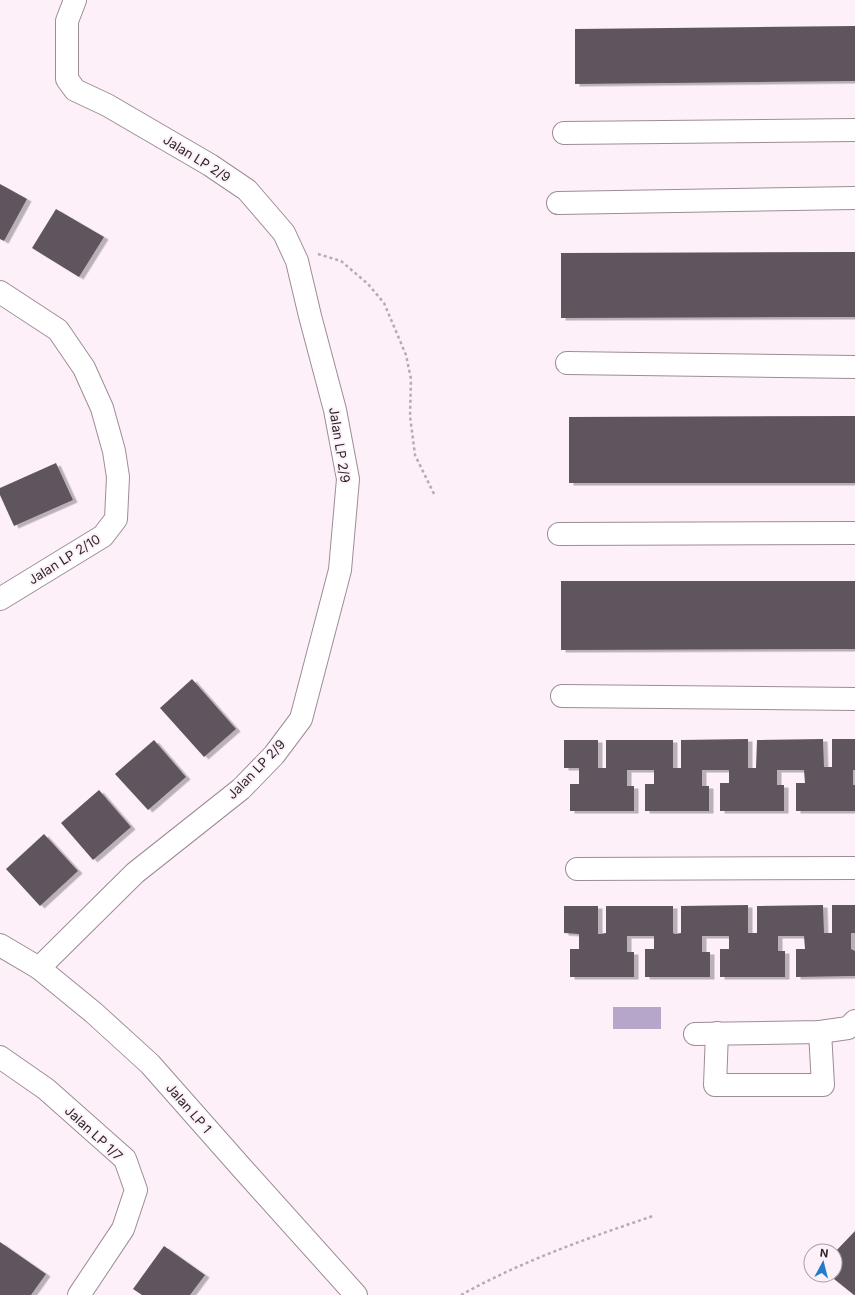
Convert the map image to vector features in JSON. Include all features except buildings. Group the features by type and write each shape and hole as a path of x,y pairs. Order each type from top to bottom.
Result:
{"street":[{"name":"Jalan LP 2/9","path":"39,968 135,873 241,789 274,755 301,719 340,570 348,478 335,410 297,260 284,233 247,190 210,164 107,105 75,90 67,79 67,21 75,0"},
{"path":"564,133 855,130"},
{"path":"558,203 855,198"},
{"name":"Jalan LP 2/10","path":"0,292 58,330 84,368 102,408 114,451 118,477 116,519 103,536 0,599"},
{"path":"567,363 855,367"},
{"path":"559,534 855,533"},
{"path":"562,696 855,699"},
{"path":"577,869 855,868"},
{"name":"Jalan LP 1","path":"0,945 39,968 94,1013 150,1064 240,1168 356,1295"},
{"path":"695,1034 820,1032 848,1028 855,1021"},
{"path":"717,1033 715,1085 823,1085 820,1032"},
{"name":"Jalan LP 1/7","path":"0,1057 46,1089 125,1159 136,1190 122,1229 79,1295"}],"path":[{"path":"294,254 313,252 341,261 368,284 384,303 406,355 411,379 410,416 415,455 434,494"},
{"path":"461,1295 490,1279 548,1254 653,1216"}],"shaded area":[{"path":"613,1007 661,1007 661,1029 613,1029"}]}
